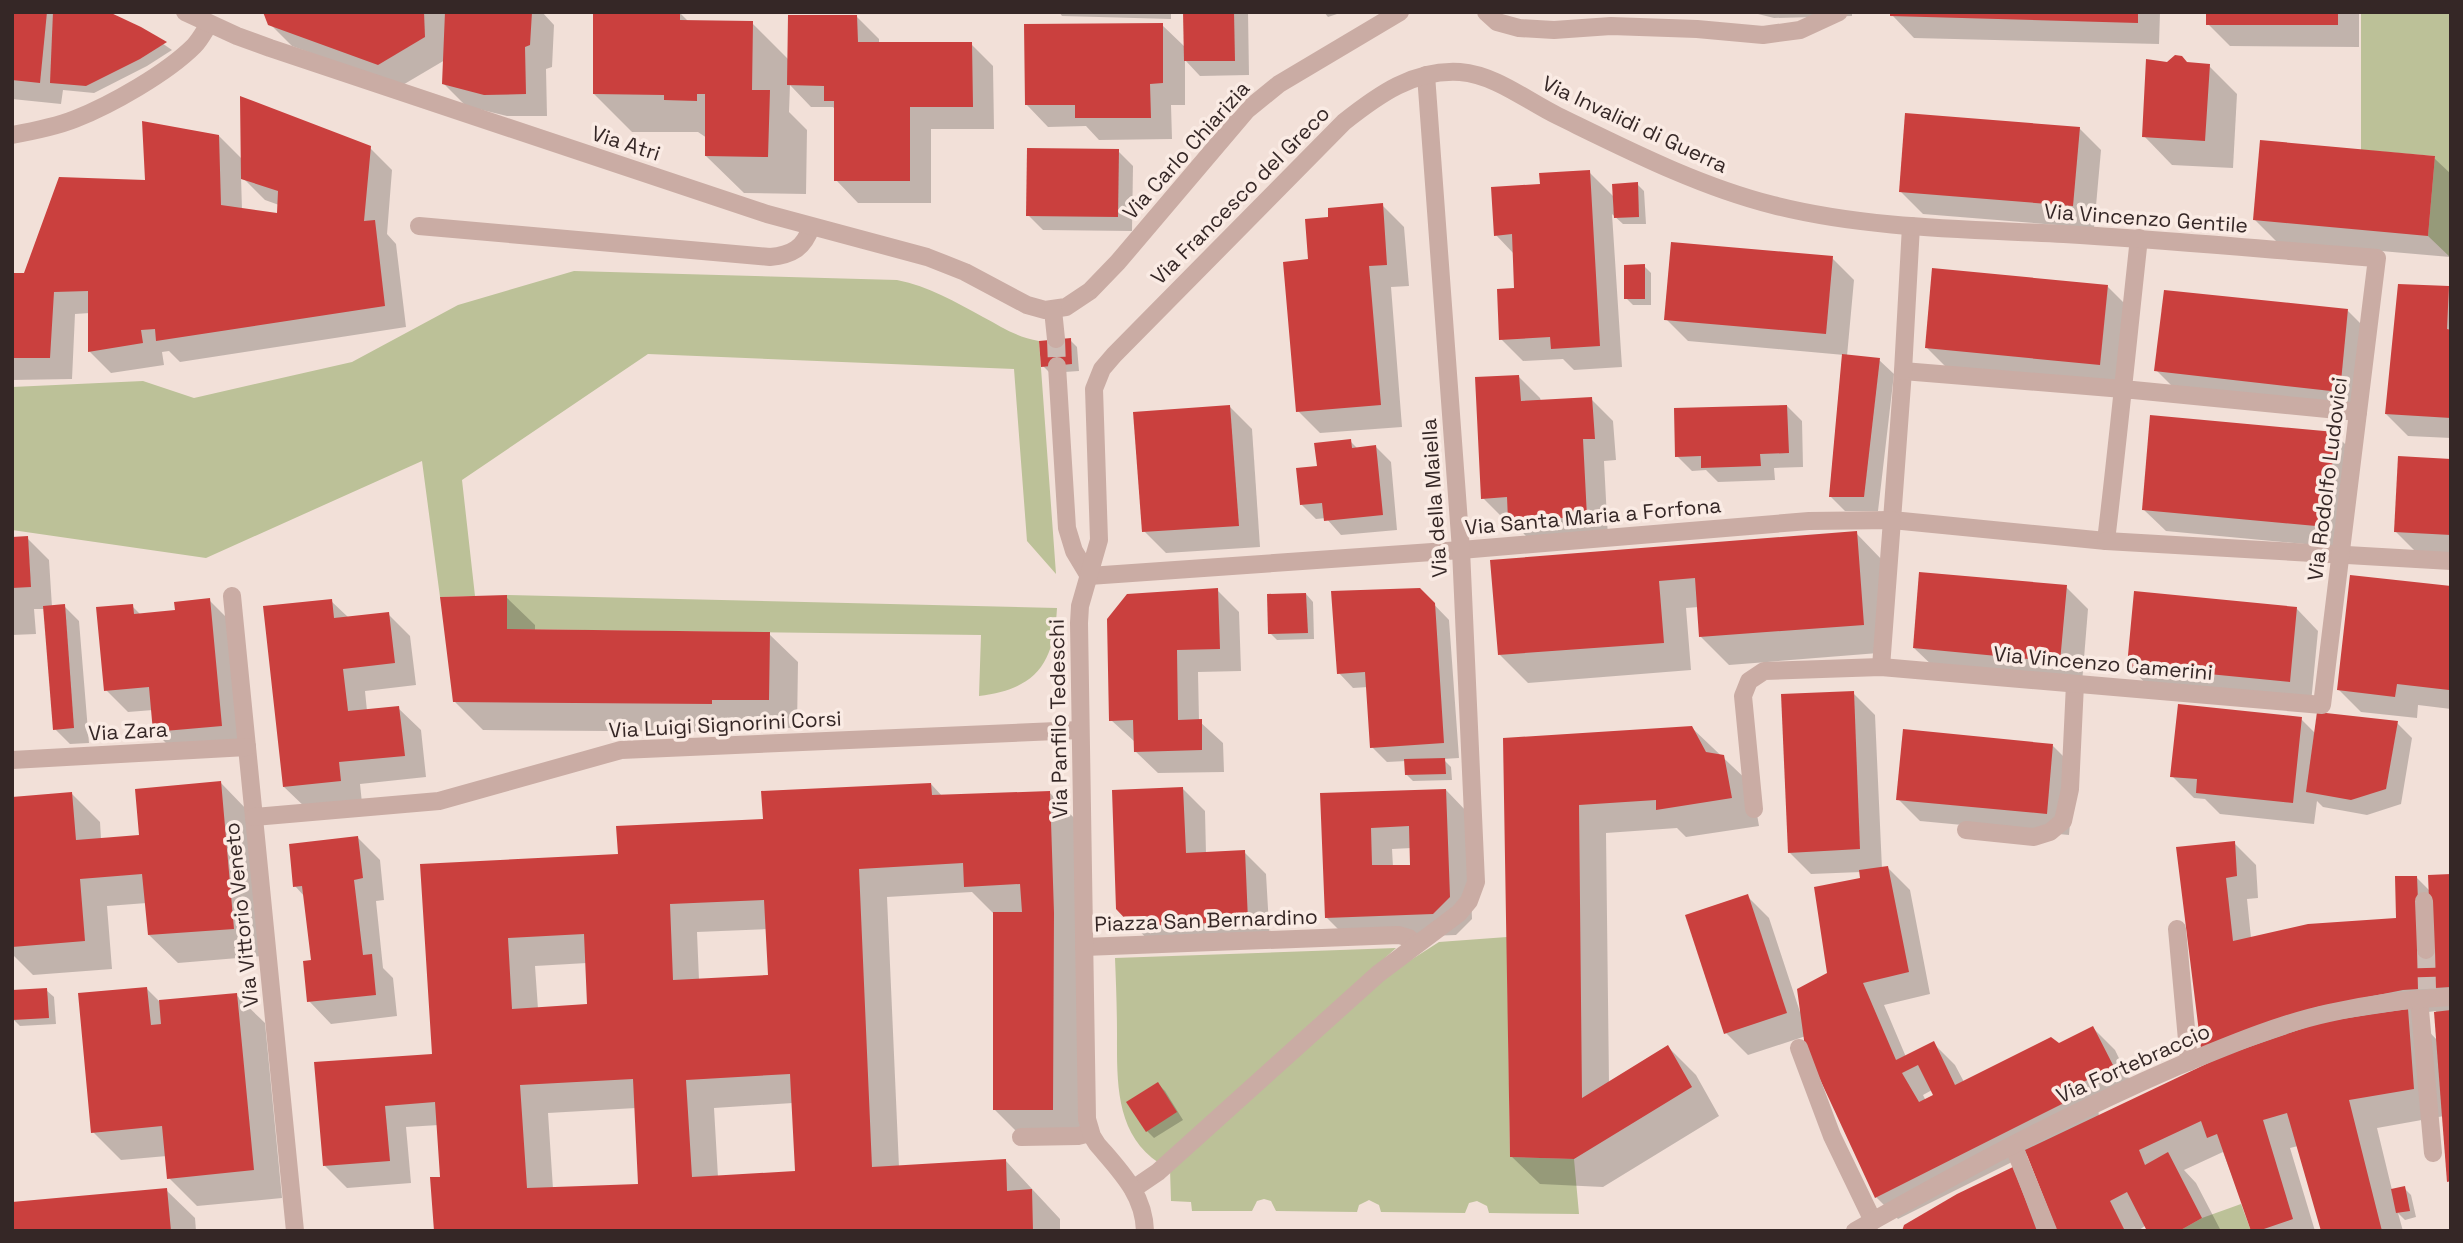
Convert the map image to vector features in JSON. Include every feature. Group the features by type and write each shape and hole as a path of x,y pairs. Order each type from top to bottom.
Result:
{"street":[{"name":"Via Atri","path":"185,12 211,18 283,53 811,227 927,257 965,272 1027,305 1054,310"},
{"name":"Via Carlo Chiarizia","path":"1054,310 1077,301 1105,276 1247,110 1262,96 1400,12"},
{"path":"1486,12 1497,22 1518,29 1554,30 1611,26 1763,35 1800,30 1839,12"},
{"path":"12,135 41,130 76,119 118,98 178,60 196,44 211,18"},
{"name":"Via Invalidi di Guerra","path":"1426,75 1463,72 1485,77 1555,115 1660,165 1746,198 1806,212 1911,226"},
{"name":"Via Francesco del Greco","path":"1102,369 1344,122 1387,90 1426,75"},
{"name":"Via della Maiella","path":"1415,945 1459,913 1473,892 1476,882 1461,550 1426,75"},
{"path":"419,226 770,257 797,250 807,239 811,227"},
{"path":"1881,667 1911,226"},
{"name":"Via Vincenzo Gentile","path":"1911,226 2139,238 2377,258"},
{"path":"2106,541 2139,238"},
{"name":"Via Rodolfo Ludovici","path":"2322,705 2377,258"},
{"path":"1054,310 1056,339"},
{"path":"1057,366 1067,528 1074,551 1089,576"},
{"name":"Via Panfilo Tedeschi","path":"1084,947 1079,615 1099,540 1093,399 1094,388 1102,369"},
{"path":"1903,371 2358,412"},
{"name":"Via Santa Maria a Forfona","path":"1089,576 1461,550 1809,521 1892,520 2106,541 2451,561"},
{"name":"Via Vittorio Veneto","path":"232,596 295,1231"},
{"name":"Via Vincenzo Camerini","path":"1754,808 1743,696 1749,681 1758,674 1769,671 1881,667 2322,705"},
{"path":"1966,830 2034,837 2050,832 2063,821 2070,789 2075,684"},
{"name":"Via Luigi Signorini Corsi","path":"254,817 439,801 621,750 1080,730"},
{"name":"Via Zara","path":"12,760 247,747"},
{"path":"2424,901 2426,950"},
{"path":"2177,929 2189,1062"},
{"name":"Piazza San Bernardino","path":"1090,1133 1087,1119 1084,947 1399,935 1409,938 1415,945"},
{"path":"1133,1189 1158,1172 1378,974 1415,945"},
{"path":"2424,995 2433,1153"},
{"name":"Via Fortebraccio","path":"1855,1231 2013,1145 2114,1094 2189,1062 2314,1017 2424,995 2451,997"},
{"path":"1799,1048 1832,1136 1879,1217 1893,1231"},
{"path":"1021,1137 1078,1136 1090,1133 1133,1189 1140,1202 1146,1231"},
{"path":"2013,1145 2048,1231"}],"green space":[{"path":"2361,12 2451,12 2451,258 2428,236 2435,156 2361,150"},
{"path":"574,271 897,280 931,290 1010,332 1039,341 1056,574 1027,541 1014,369 648,354 462,480 475,596 440,597 422,461 206,558 12,530 12,387 143,381 194,398 352,362 458,305"},
{"path":"507,595 1057,608 1052,644 1039,670 1015,687 979,696 981,635 507,629"},
{"path":"1507,937 1510,1157 1574,1159 1579,1214 1489,1213 1487,1206 1477,1201 1469,1203 1465,1213 1381,1212 1379,1205 1369,1200 1359,1205 1357,1212 1276,1211 1271,1201 1264,1199 1257,1201 1252,1211 1192,1211 1191,1202 1171,1201 1170,1169 1392,972 1439,942"},
{"path":"1396,948 1159,1163 1134,1137 1126,1122 1117,1070 1115,958"},
{"path":"2241,1204 2251,1231 2179,1231 2202,1218"}],"building":[{"path":"12,12 47,12 40,83 12,80"},
{"path":"53,12 109,12 167,42 86,86 50,83"},
{"path":"263,12 424,12 425,37 378,65 268,25"},
{"path":"445,12 532,12 530,45 525,47 526,94 484,95 442,84"},
{"path":"593,12 680,12 680,20 753,21 752,90 770,90 768,157 705,156 705,94 697,94 697,101 664,100 664,95 593,94"},
{"path":"1183,12 1234,12 1235,61 1184,61"},
{"path":"1890,12 2138,12 2138,23 1890,16"},
{"path":"2206,12 2338,12 2338,25 2206,25"},
{"path":"788,15 857,15 858,42 972,42 973,107 910,107 910,181 834,181 834,101 824,101 824,86 787,85"},
{"path":"1163,23 1163,83 1150,84 1151,118 1075,118 1075,105 1025,105 1024,24"},
{"path":"2175,55 2182,56 2187,62 2210,64 2205,141 2142,137 2146,59 2167,62"},
{"path":"240,96 371,146 364,221 375,220 385,306 156,341 155,329 141,330 143,343 88,352 88,291 54,292 50,358 12,358 12,273 24,273 59,177 145,180 142,121 219,135 221,205 277,213 278,191 241,179"},
{"path":"1905,113 2080,127 2073,206 1899,192"},
{"path":"2260,140 2435,156 2428,236 2253,220"},
{"path":"1027,148 1119,149 1118,217 1026,216"},
{"path":"1590,170 1600,346 1551,349 1550,337 1499,340 1497,289 1514,288 1512,234 1494,236 1491,187 1540,184 1539,173"},
{"path":"1638,182 1639,217 1614,218 1612,184"},
{"path":"1383,203 1387,265 1369,266 1381,405 1296,412 1283,262 1308,259 1305,219 1328,217 1328,208"},
{"path":"1671,242 1833,256 1826,334 1664,320"},
{"path":"1645,264 1645,299 1624,299 1624,265"},
{"path":"1932,268 2108,285 2100,365 1925,348"},
{"path":"2398,284 2449,286 2447,329 2451,330 2451,418 2385,414"},
{"path":"2164,290 2348,309 2340,392 2154,371"},
{"path":"1071,338 1072,364 1041,367 1039,341"},
{"path":"1842,354 1880,358 1864,497 1829,497"},
{"path":"1519,375 1521,401 1592,397 1595,439 1583,439 1587,517 1508,520 1507,497 1481,499 1475,377"},
{"path":"1230,405 1239,526 1142,532 1133,412"},
{"path":"1787,405 1789,453 1760,454 1761,466 1701,468 1701,456 1675,457 1674,408"},
{"path":"2150,415 2335,432 2327,527 2142,510"},
{"path":"1351,439 1352,448 1376,445 1383,515 1324,521 1322,503 1300,505 1296,468 1317,466 1314,443"},
{"path":"2398,456 2451,459 2451,535 2394,532"},
{"path":"1857,531 1864,625 1699,637 1695,578 1659,581 1664,643 1498,655 1490,560"},
{"path":"28,536 31,587 12,588 12,537"},
{"path":"1919,572 2067,585 2060,662 1913,648"},
{"path":"2350,575 2451,586 2449,690 2397,684 2395,697 2337,690"},
{"path":"1218,588 1220,649 1177,650 1178,720 1202,719 1202,750 1134,752 1133,720 1109,721 1107,619 1127,594"},
{"path":"1420,588 1435,603 1444,743 1370,748 1365,672 1337,674 1331,591"},
{"path":"2134,591 2297,607 2290,682 2127,666"},
{"path":"1306,593 1308,633 1268,634 1267,594"},
{"path":"507,595 507,629 770,632 769,700 712,700 712,704 453,702 440,597"},
{"path":"210,598 222,726 153,732 149,687 104,691 96,607 133,604 134,614 175,610 174,602"},
{"path":"332,599 334,618 389,612 395,663 343,669 348,711 399,706 405,756 339,762 341,781 283,787 263,606"},
{"path":"65,604 74,728 53,730 43,606"},
{"path":"1854,691 1860,849 1788,853 1781,694"},
{"path":"2178,704 2302,717 2293,803 2196,793 2197,779 2170,777"},
{"path":"2317,712 2398,721 2386,789 2351,800 2306,792"},
{"path":"1692,726 1706,752 1724,755 1732,798 1656,810 1656,800 1579,805 1582,1098 1668,1045 1692,1087 1574,1159 1510,1157 1503,738"},
{"path":"1903,729 2053,744 2047,814 1896,800"},
{"path":"1445,758 1446,774 1405,775 1404,759"},
{"path":"221,781 234,929 148,935 142,874 80,879 85,941 12,947 12,797 72,792 76,840 139,835 135,789"},
{"path":"931,783 932,795 1050,791 1054,913 1053,1110 993,1110 993,912 1022,912 1020,884 964,887 963,863 859,869 872,1167 1006,1159 1007,1191 1032,1189 1033,1231 434,1231 430,1177 440,1177 435,1102 385,1106 390,1161 323,1166 314,1062 432,1054 420,864 618,854 616,826 763,819 761,791","holes":["764,900 768,975 673,980 670,904","584,934 587,1004 512,1009 508,938","790,1074 795,1171 692,1177 686,1080","633,1079 638,1184 527,1188 520,1085"]},
{"path":"1183,787 1186,853 1245,850 1248,921 1133,927 1116,909 1112,790"},
{"path":"1446,789 1450,897 1433,914 1325,918 1320,793","holes":["1409,826 1410,865 1372,865 1371,828"]},
{"path":"358,836 363,878 354,880 363,955 372,954 376,995 307,1002 303,961 311,960 302,886 293,887 289,844"},
{"path":"2235,841 2237,876 2226,878 2233,941 2308,924 2396,918 2395,876 2417,876 2420,950 2431,950 2428,875 2451,874 2451,987 2403,990 2317,1007 2201,1048 2176,847"},
{"path":"1888,866 1909,972 1863,983 1896,1060 1934,1041 1955,1085 2051,1037 2059,1043 2093,1026 2114,1067 2077,1085 2078,1096 1875,1198 1805,1047 1797,989 1827,973 1814,887 1860,878 1859,870","holes":["1918,1065 1933,1095 1919,1102 1902,1073"]},
{"path":"1748,894 1787,1013 1724,1034 1685,915"},
{"path":"147,987 151,1025 161,1024 159,1000 237,993 254,1170 167,1179 162,1126 91,1133 78,993"},
{"path":"47,988 49,1018 12,1020 12,990"},
{"path":"2408,1009 2414,1089 2349,1100 2382,1231 2321,1231 2287,1113 2263,1120 2293,1219 2251,1231 2217,1134 2207,1138 2201,1121 2139,1150 2145,1165 2168,1152 2202,1218 2179,1231 2147,1231 2127,1192 2110,1201 2125,1231 2057,1231 2025,1150 2223,1056 2322,1022"},
{"path":"2451,1010 2451,1181 2447,1182 2434,1012"},
{"path":"1158,1082 1177,1112 1146,1132 1126,1102"},
{"path":"2013,1167 2037,1231 1902,1231 1904,1225 1957,1194"},
{"path":"2405,1186 2410,1211 2396,1213 2391,1189"},
{"path":"167,1188 171,1231 12,1231 12,1202"}],"tunnel":[{"path":"1056,339 1057,366"},
{"path":"2426,950 2427,989"}]}
